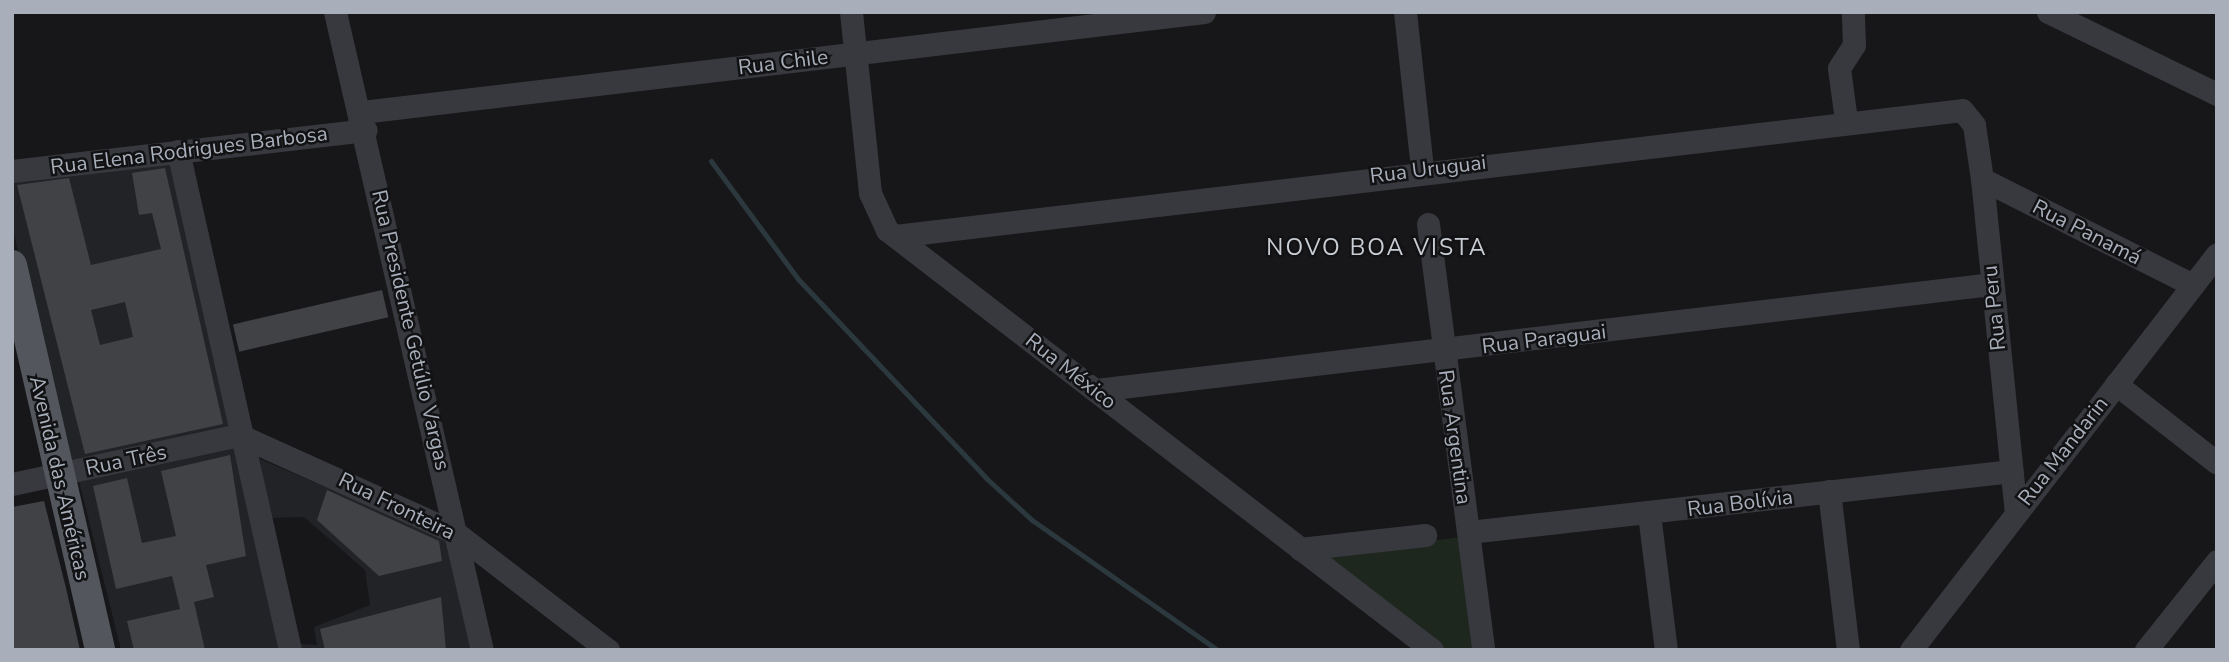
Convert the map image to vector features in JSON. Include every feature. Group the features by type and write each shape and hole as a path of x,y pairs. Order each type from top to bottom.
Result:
{"main road":[{"name":"Avenida das Américas","path":"12,265 100,650"}],"street":[{"name":"Rua Presidente Getúlio Vargas","path":"335,12 364,121 481,650"},
{"name":"Rua México","path":"851,12 870,193 880,222 1432,650"},
{"name":"Rua Chile","path":"364,121 856,53 1204,12"},
{"path":"1405,12 1422,169"},
{"path":"1846,120 1839,68 1854,45 1853,12"},
{"path":"2048,12 2217,93"},
{"name":"Rua Uruguai","path":"895,236 1422,169 1846,120 1962,110"},
{"name":"Rua Peru","path":"1962,110 1973,125 1982,179 2015,511"},
{"name":"Rua Elena Rodrigues Barbosa","path":"12,172 178,151 364,121"},
{"path":"178,151 239,435 290,650"},
{"name":"Rua Panamá","path":"1982,179 2193,285"},
{"name":"Rua Argentina","path":"1428,224 1483,650"},
{"name":"Rua Mandarin","path":"1911,650 2015,511 2217,254"},
{"name":"Rua Paraguai","path":"1096,390 1443,352 1991,284"},
{"path":"2116,384 2217,463"},
{"name":"Rua Fronteira","path":"239,435 456,533 608,650"},
{"name":"Rua Três","path":"12,484 239,435"},
{"name":"Rua Bolívia","path":"1469,532 1649,514 2012,471"},
{"path":"1829,491 1847,650"},
{"path":"1649,514 1666,650"},
{"path":"1300,548 1425,536"},
{"path":"2146,650 2217,561"}],"shaded area":[{"path":"172,163 229,427 68,464 12,226 12,181"},
{"path":"233,447 280,650 121,650 79,481"},
{"path":"260,459 451,541 473,650 301,650 300,644 317,645 314,627 370,605 365,570 304,517 268,518"},
{"path":"1461,537 1473,650 1443,650 1324,555"}],"building":[{"path":"165,168 223,424 85,454 17,185 69,178 91,265 161,249 152,213 139,215 132,173","holes":["125,302 133,337 100,345 91,310"]},
{"path":"382,290 388,317 239,352 233,324"},
{"path":"230,455 246,556 206,565 214,597 194,602 205,650 134,650 127,621 180,609 172,576 116,589 93,486 127,478 142,543 176,536 161,471"},
{"path":"327,490 439,541 442,561 379,576 317,520"},
{"path":"44,501 80,650 12,650 12,507"},
{"path":"441,597 446,650 325,650 320,629"}],"waterway":[{"path":"711,161 798,279 986,478 1032,520 1218,650"}],"district":[{"name":"NOVO BOA VISTA","path":"1377,248"}]}
